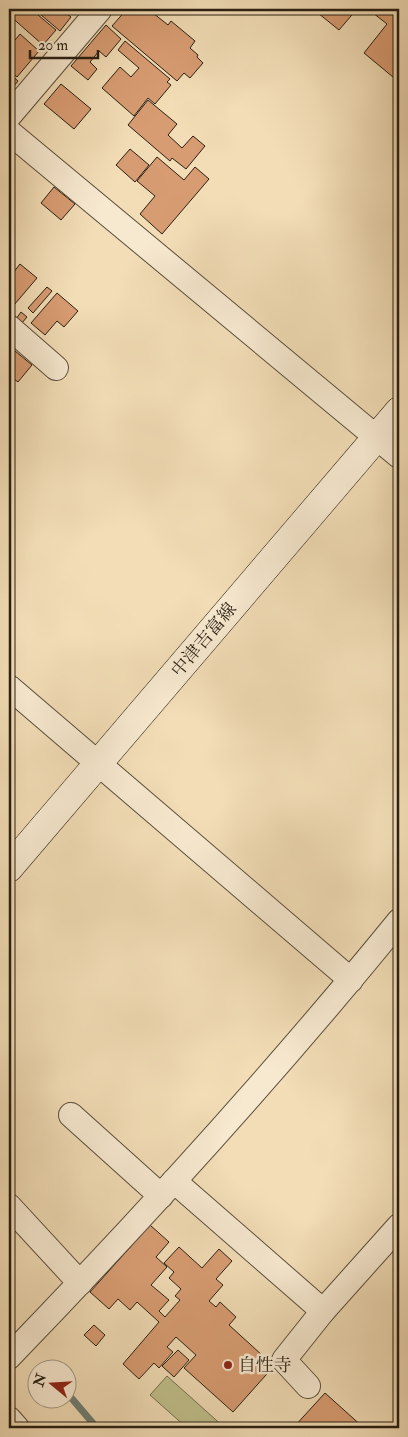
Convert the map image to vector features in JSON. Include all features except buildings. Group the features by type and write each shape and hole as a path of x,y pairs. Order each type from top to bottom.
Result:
{"main road":[{"name":"中津吉富線","path":"9,868 399,411"}],"street":[{"path":"9,116 100,9"},
{"path":"9,132 399,456"},
{"path":"9,327 56,368"},
{"path":"9,687 351,980"},
{"path":"9,1357 168,1189 351,980 399,921"},
{"path":"71,1115 323,1310"},
{"path":"9,1206 80,1283"},
{"path":"308,1386 284,1360 323,1310 399,1226"},
{"path":"9,1419 17,1428"}],"green space":[{"path":"167,1376 225,1428 187,1428 150,1395"}],"waterway":[{"path":"78,1406 97,1428"}],"place":[{"name":"自性寺","path":"228,1365"}]}
